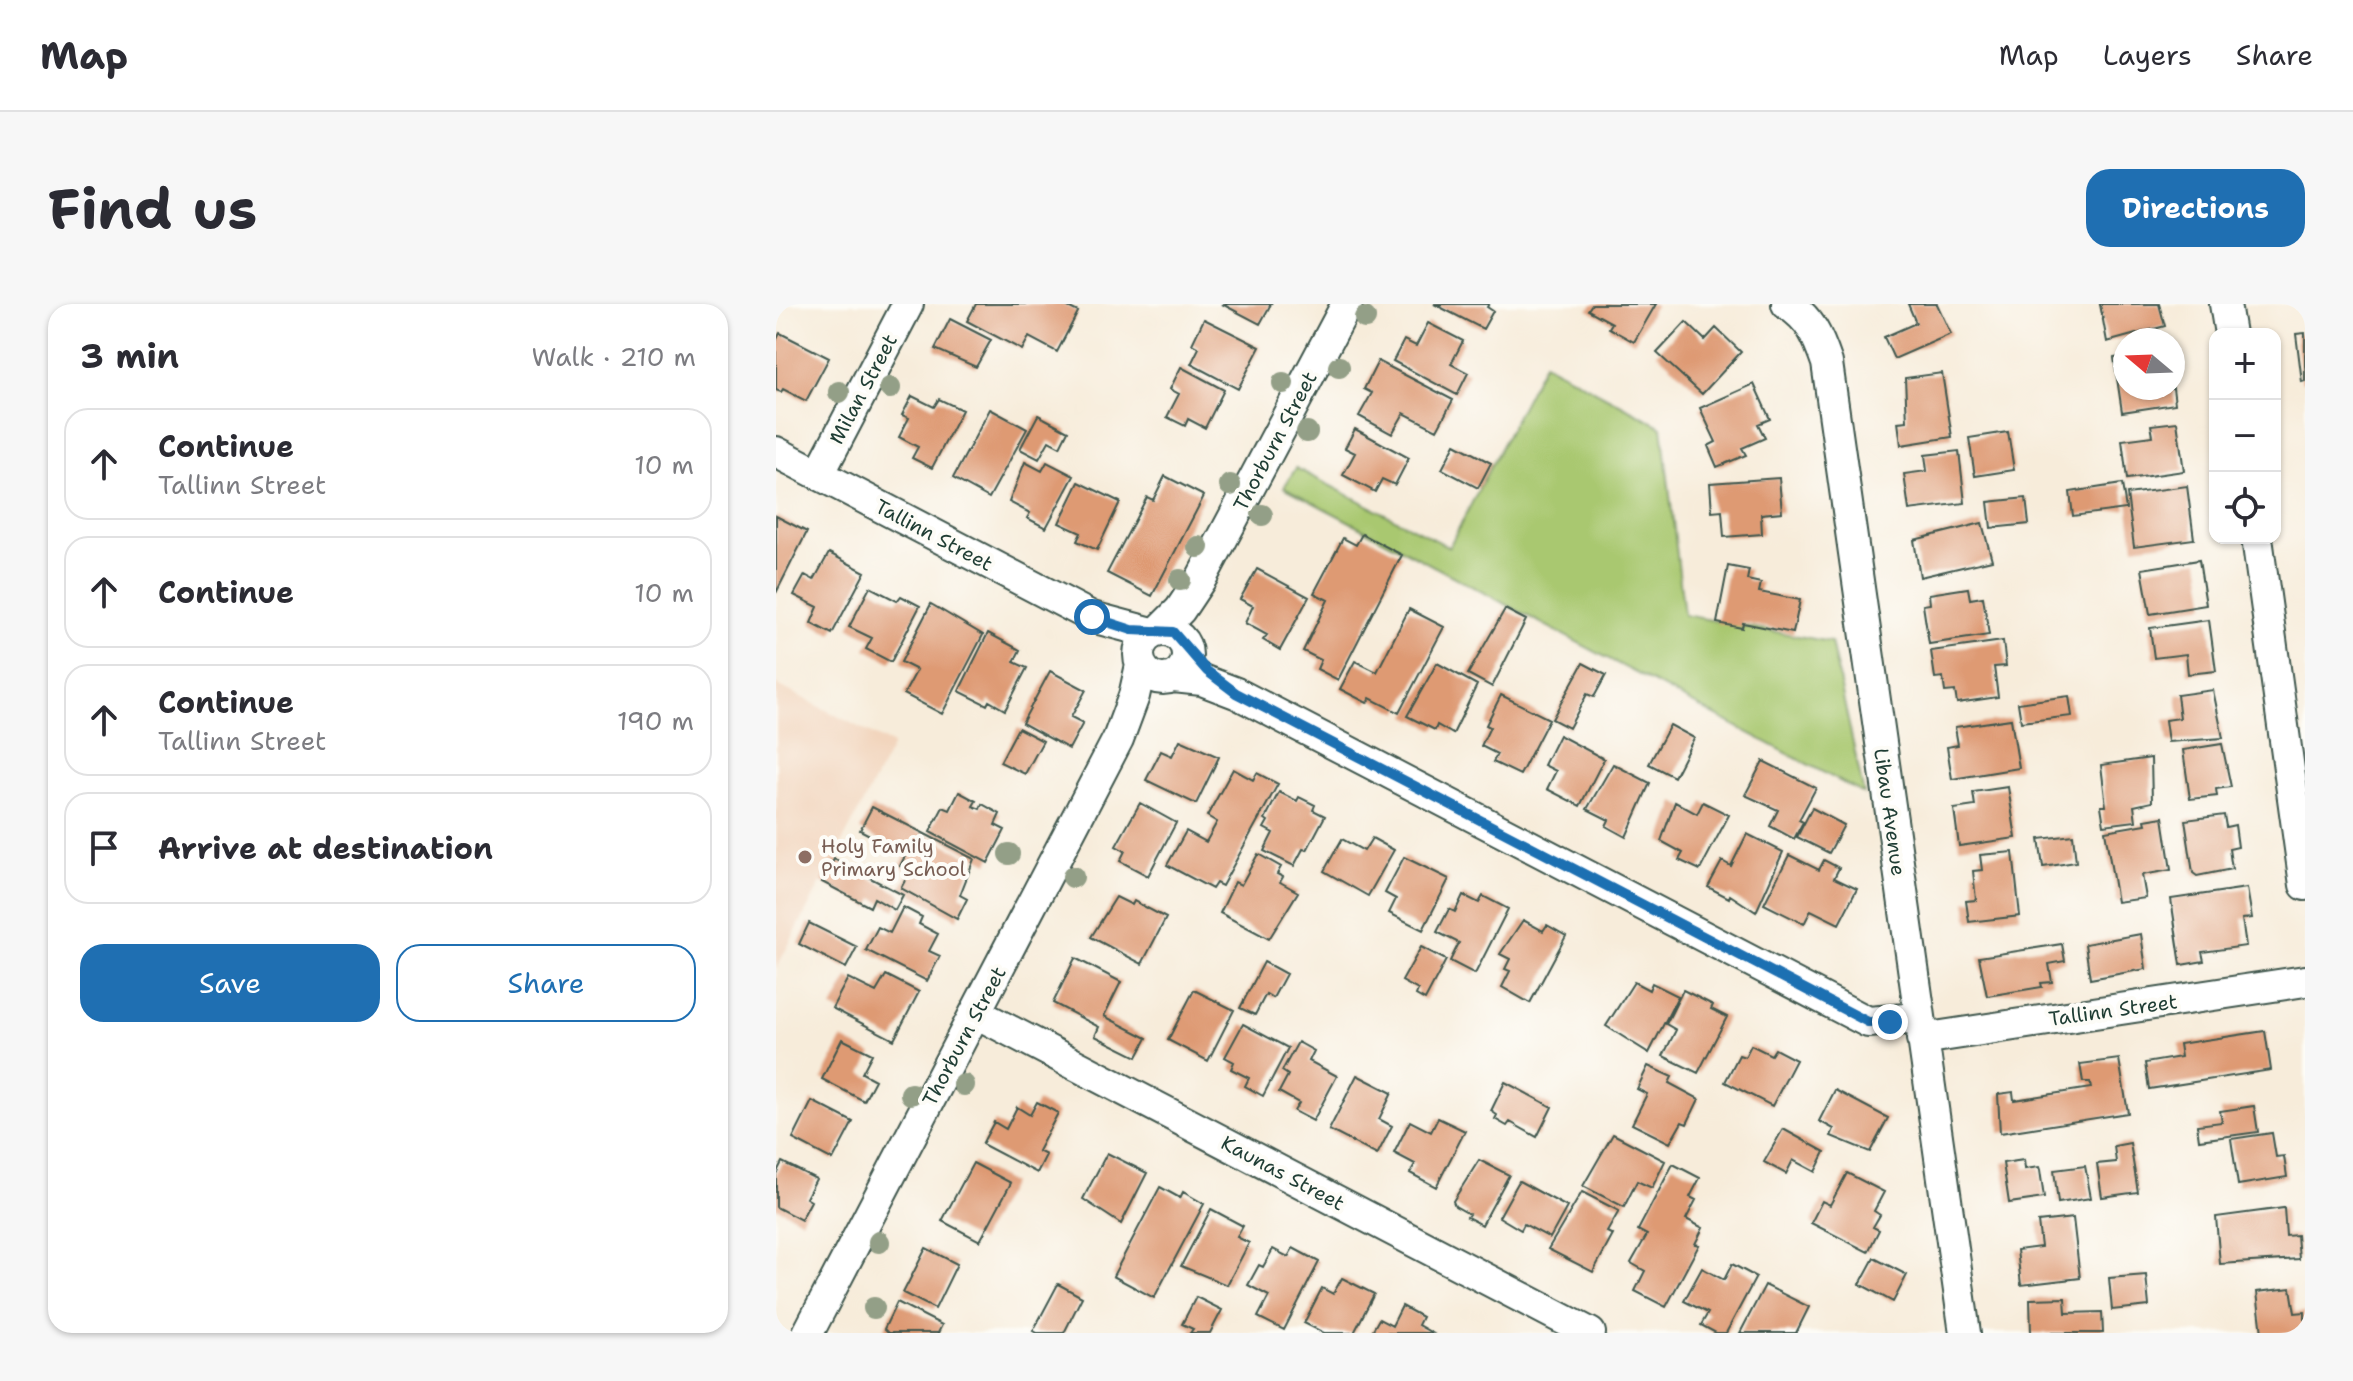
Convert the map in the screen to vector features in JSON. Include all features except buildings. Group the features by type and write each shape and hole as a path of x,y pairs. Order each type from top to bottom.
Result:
{"street":[{"name":"Milan Street","path":"819,474 908,304"},
{"name":"Thorburn Street","path":"808,1333 1118,739 1134,696 1163,654 1347,304"},
{"name":"Libau Avenue","path":"1787,304 1803,314 1816,333 1827,363 1965,1333"},
{"path":"2225,304 2229,328"},
{"name":"Tallinn Street","path":"776,452 1163,654 1207,671 1236,693 1868,1022 1920,1028 2305,981"},
{"path":"2258,544 2305,885"},
{"name":"Kaunas Street","path":"976,1013 1590,1333"}],"shaded area":[{"name":"Holy Family Primary School","path":"776,684 893,745 776,969"}],"green space":[{"path":"1544,363 1662,427 1684,615 1831,642 1864,794 1284,487 1296,468 1449,547"}],"place":[{"name":"Holy Family Primary School","path":"805,857"}],"route":[{"path":"1092,617 1132,630 1173,632 1207,671 1236,693 1868,1022 1890,1022"}]}
